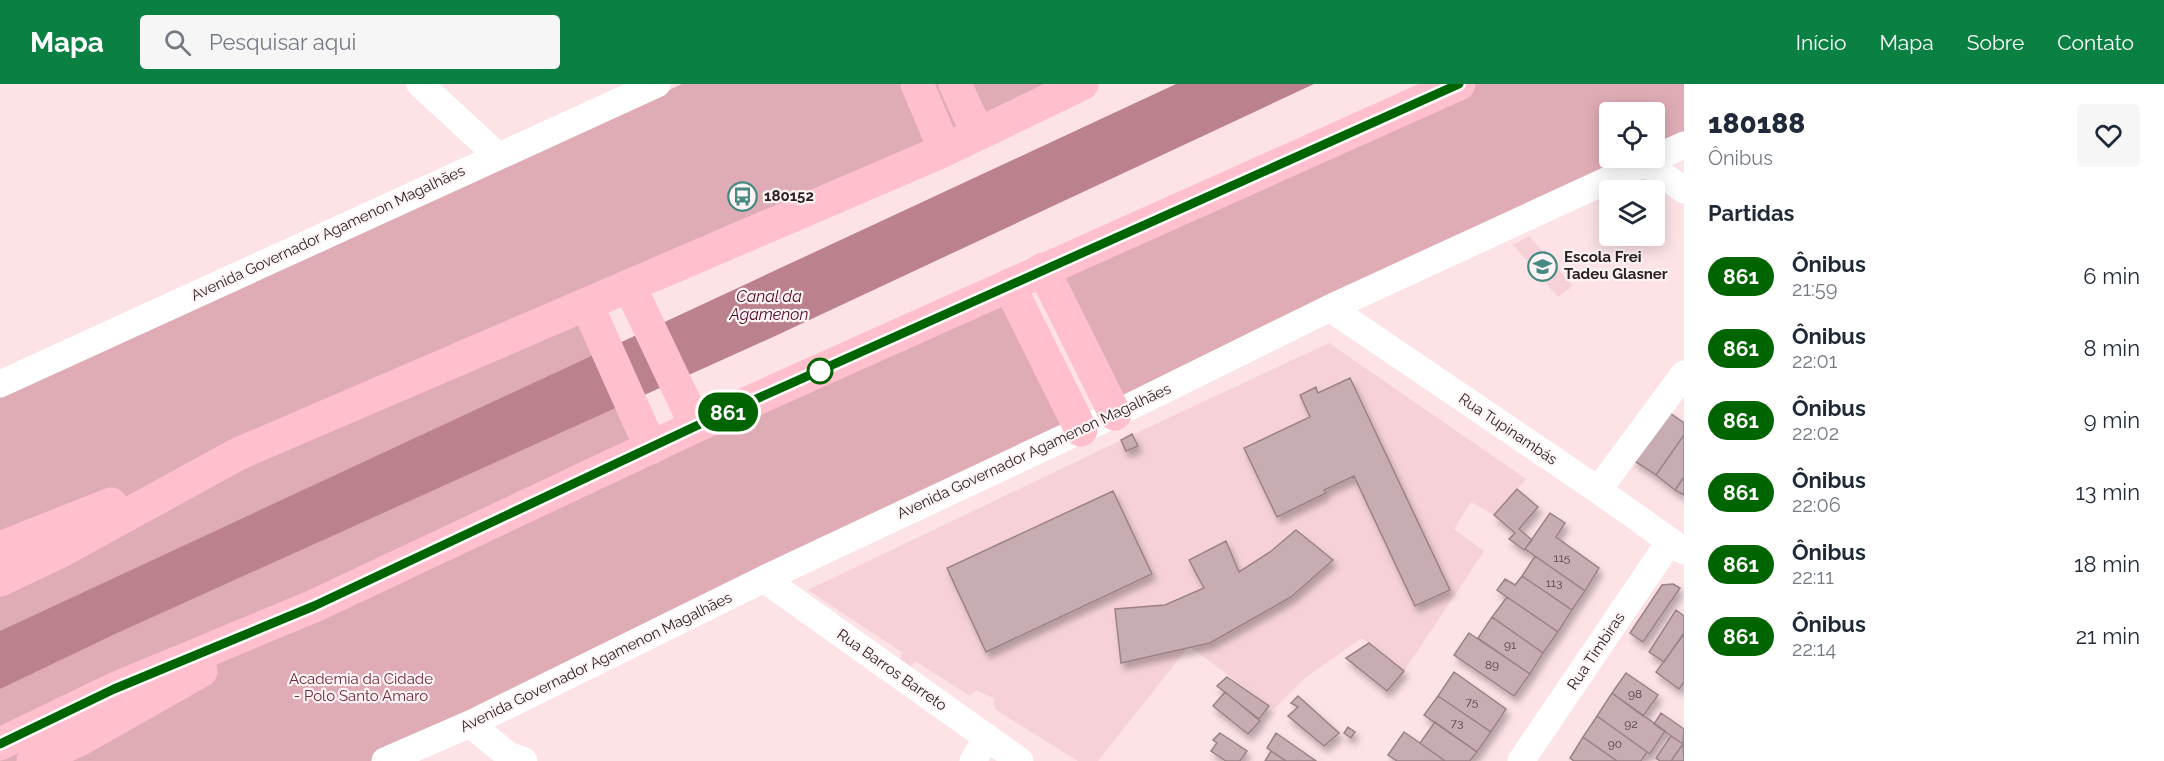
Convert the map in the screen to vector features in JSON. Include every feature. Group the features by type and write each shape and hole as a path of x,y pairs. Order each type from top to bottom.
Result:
{"highway":[{"path":"917,84 945,150"},
{"path":"955,84 978,134"},
{"path":"0,548 635,296 1082,84"},
{"path":"33,761 81,739 314,606 690,412 1009,285 1459,84"},
{"path":"1043,269 1114,414"},
{"path":"1009,285 1081,429"},
{"path":"635,296 690,412"},
{"path":"592,314 645,434"},
{"path":"0,580 61,551 238,454"},
{"path":"0,744 114,689 314,606"}],"street":[{"path":"420,84 498,156"},
{"name":"Avenida Governador Agamenon Magalhães","path":"0,384 657,84"},
{"name":"Avenida Governador Agamenon Magalhães","path":"1665,154 1684,145"},
{"name":"Avenida Governador Agamenon Magalhães","path":"385,761 470,724 764,579 1114,414 1330,308 1634,168"},
{"path":"1652,168 1684,190"},
{"name":"Rua Tupinambás","path":"1330,308 1677,546"},
{"path":"1598,490 1684,374"},
{"name":"Rua Timbiras","path":"1521,761 1677,546"},
{"name":"Rua Barros Barreto","path":"764,579 1020,761"},
{"path":"470,724 508,755 524,761"},
{"path":"973,761 987,737"}],"shaded area":[{"name":"Escola Frei Tadeu Glasner","path":"1529,236 1573,286 1558,297 1513,245"},
{"path":"1329,343 1526,479 1494,515 1471,502 1454,529 1484,551 1404,671 1362,638 1306,677 1274,709 1189,646 1098,761 1078,761 996,710 993,703 995,699 976,690 970,696 915,661 909,669 897,663 903,653 808,590 1132,435"}],"green space":[{"name":"Academia da Cidade - Polo Santo Amaro","path":"682,84 1082,84 588,305 651,447 1009,285 1081,430 385,761 0,761 0,397"},
{"path":"1459,84 1684,84 1684,145 1665,154 1665,102 1599,102 1599,168 1635,168 1610,180 1599,180 1599,185 1115,414 1043,269"}],"water":[{"name":"Canal da Agamenon","path":"1176,84 1314,84 773,337 115,634 0,689 0,631"}],"building":[{"path":"1350,378 1450,590 1415,606 1354,476 1324,490 1326,493 1277,517 1244,448 1310,417 1300,395 1316,387 1318,393"},
{"path":"1667,411 1684,423 1684,435 1656,475 1633,460"},
{"path":"1132,434 1138,446 1126,451 1121,440"},
{"path":"1684,435 1684,477 1675,490 1656,475"},
{"path":"1684,477 1684,495 1675,490"},
{"path":"1517,489 1538,507 1519,529 1532,540 1524,550 1509,539 1515,533 1494,515"},
{"path":"1113,491 1152,574 986,652 947,568"},
{"path":"1550,513 1565,523 1556,537 1599,568 1585,591 1525,549"},
{"path":"1296,530 1333,560 1291,597 1210,643 1121,663 1115,609 1165,605 1204,588 1189,560 1226,541 1239,572 1270,552"},
{"path":"1535,556 1585,591 1572,610 1522,576"},
{"path":"1522,576 1572,610 1558,632 1497,590 1505,579 1515,585"},
{"path":"1673,584 1680,588 1643,642 1630,633 1662,585"},
{"path":"1507,597 1558,632 1543,653 1492,617"},
{"path":"1676,610 1684,616 1684,633 1664,662 1649,652"},
{"path":"1492,617 1543,653 1530,674 1478,638"},
{"path":"1469,633 1530,674 1514,696 1454,655"},
{"path":"1684,634 1684,682 1679,689 1656,672"},
{"path":"1369,643 1404,671 1387,691 1346,658"},
{"path":"1454,672 1506,709 1491,732 1438,696"},
{"path":"1626,673 1658,695 1643,716 1612,693"},
{"path":"1227,677 1269,706 1259,719 1217,686"},
{"path":"1225,692 1260,721 1248,734 1213,706"},
{"path":"1612,693 1665,731 1650,754 1597,716"},
{"path":"1298,696 1339,733 1324,746 1288,716 1298,707 1291,703"},
{"path":"1438,696 1491,732 1477,752 1424,715"},
{"path":"1661,713 1684,729 1683,744 1654,724"},
{"path":"1597,716 1647,752 1641,761 1617,761 1583,737"},
{"path":"1435,722 1477,752 1470,761 1445,761 1420,743"},
{"path":"1348,727 1355,732 1351,738 1344,733"},
{"path":"1404,732 1445,761 1397,761 1388,755"},
{"path":"1220,733 1247,751 1240,761 1226,761 1211,751 1217,743 1213,740"},
{"path":"1276,733 1316,761 1286,761 1267,748"},
{"path":"1671,736 1683,744 1671,761 1660,761 1656,758"},
{"path":"1583,737 1617,761 1574,761 1570,758"},
{"path":"1683,744 1684,761 1671,761"},
{"path":"1271,751 1286,761 1265,761"}],"bus line":[{"name":"861","path":"0,744 114,689 314,606 696,426 1459,84"}],"place":[{"name":"180152","path":"743,196"},
{"name":"Escola Frei Tadeu Glasner","path":"1543,266"}]}
